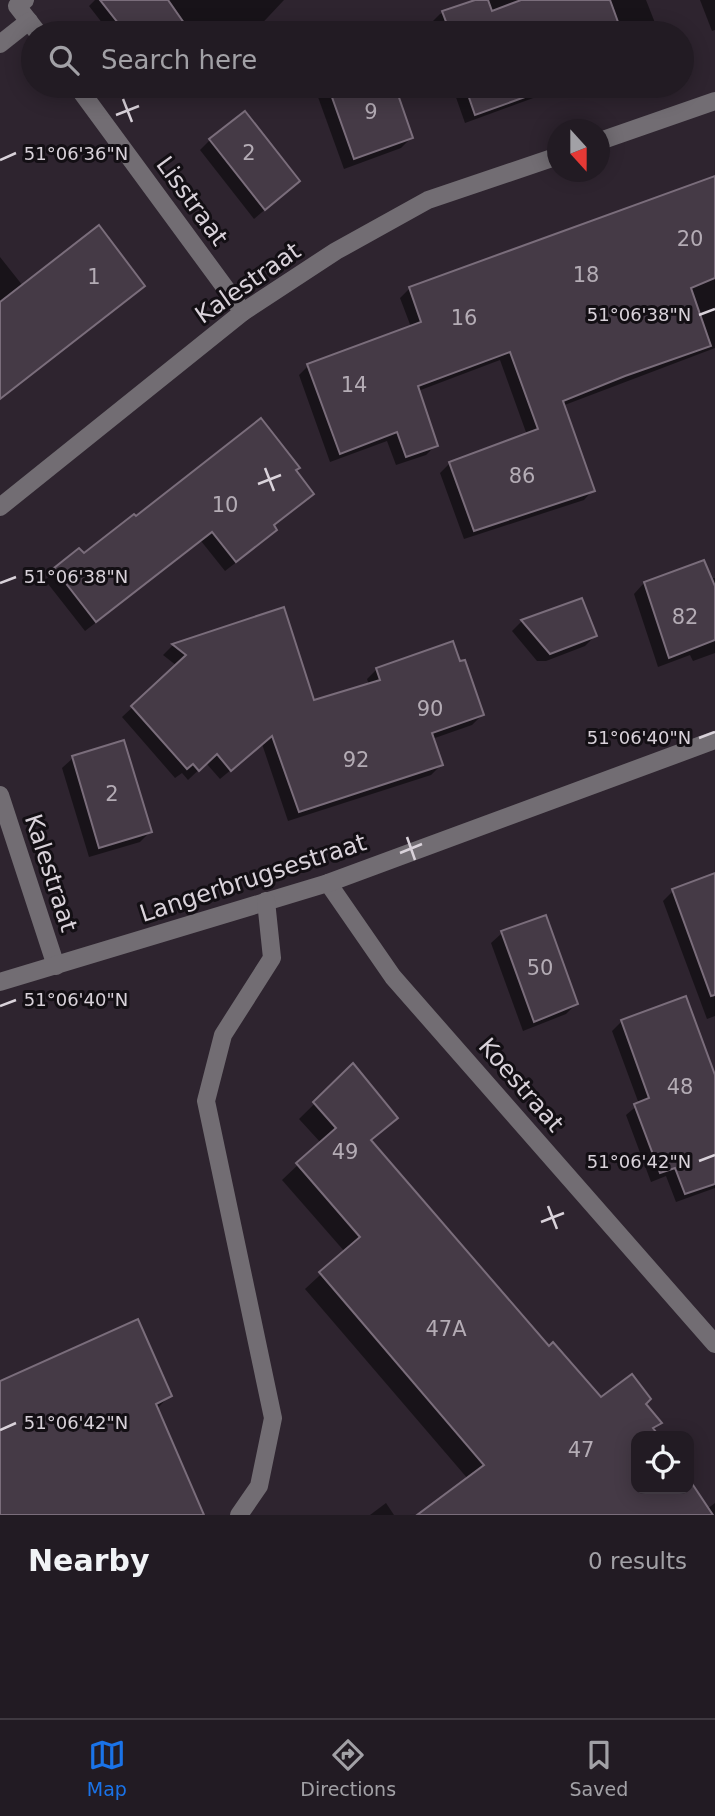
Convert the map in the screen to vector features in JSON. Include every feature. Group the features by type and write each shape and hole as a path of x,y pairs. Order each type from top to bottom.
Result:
{"street":[{"path":"25,0 17,6 28,21"},
{"path":"0,44 21,33"},
{"name":"Lisstraat","path":"85,98 243,312"},
{"path":"610,138 715,101"},
{"name":"Kalestraat","path":"0,507 243,312 336,251 428,200 547,160"},
{"name":"Langerbrugsestraat","path":"0,982 328,883 715,740"},
{"name":"Kalestraat","path":"0,795 56,966"},
{"name":"Koestraat","path":"328,883 393,977 715,1344"},
{"path":"239,1515 259,1486 273,1418 206,1101 223,1035 272,958 266,901"}],"building":[{"path":"100,0 168,0 183,21 117,21"},
{"path":"475,0 488,0 492,11 521,0 610,0 618,21 446,21 442,11"},
{"path":"332,98 399,98 413,138 354,159"},
{"path":"469,98 522,98 475,115"},
{"path":"245,111 300,181 265,210 209,139"},
{"path":"715,176 715,278 691,288 711,346 563,401 595,491 474,531 449,462 538,429 510,352 418,386 438,446 406,457 397,432 340,454 307,364 421,322 409,287"},
{"path":"99,225 145,286 0,399 0,302"},
{"path":"261,418 300,468 296,470 314,494 274,525 277,530 236,562 212,532 96,622 54,568 79,548 84,553 134,514 136,516"},
{"path":"704,560 715,586 715,640 669,658 644,582"},
{"path":"582,598 597,636 550,654 521,620"},
{"path":"284,607 314,700 380,680 376,668 453,641 460,661 465,660 484,715 432,733 443,765 299,812 272,736 231,771 217,754 199,771 193,764 187,769 131,706 186,655 172,644"},
{"path":"124,740 152,832 99,848 72,756"},
{"path":"715,873 715,995 711,996 672,889"},
{"path":"546,915 578,1004 534,1022 501,931"},
{"path":"686,996 715,1075 715,1184 685,1194 675,1168 660,1173 634,1104 649,1098 621,1020"},
{"path":"353,1063 398,1118 371,1140 549,1346 553,1342 601,1397 632,1374 651,1399 646,1404 662,1423 653,1428 655,1431 631,1431 631,1494 694,1494 694,1486 713,1515 417,1515 484,1465 319,1272 360,1237 296,1163 336,1128 313,1102"},
{"path":"138,1319 172,1396 156,1404 204,1515 0,1515 0,1381"}]}
